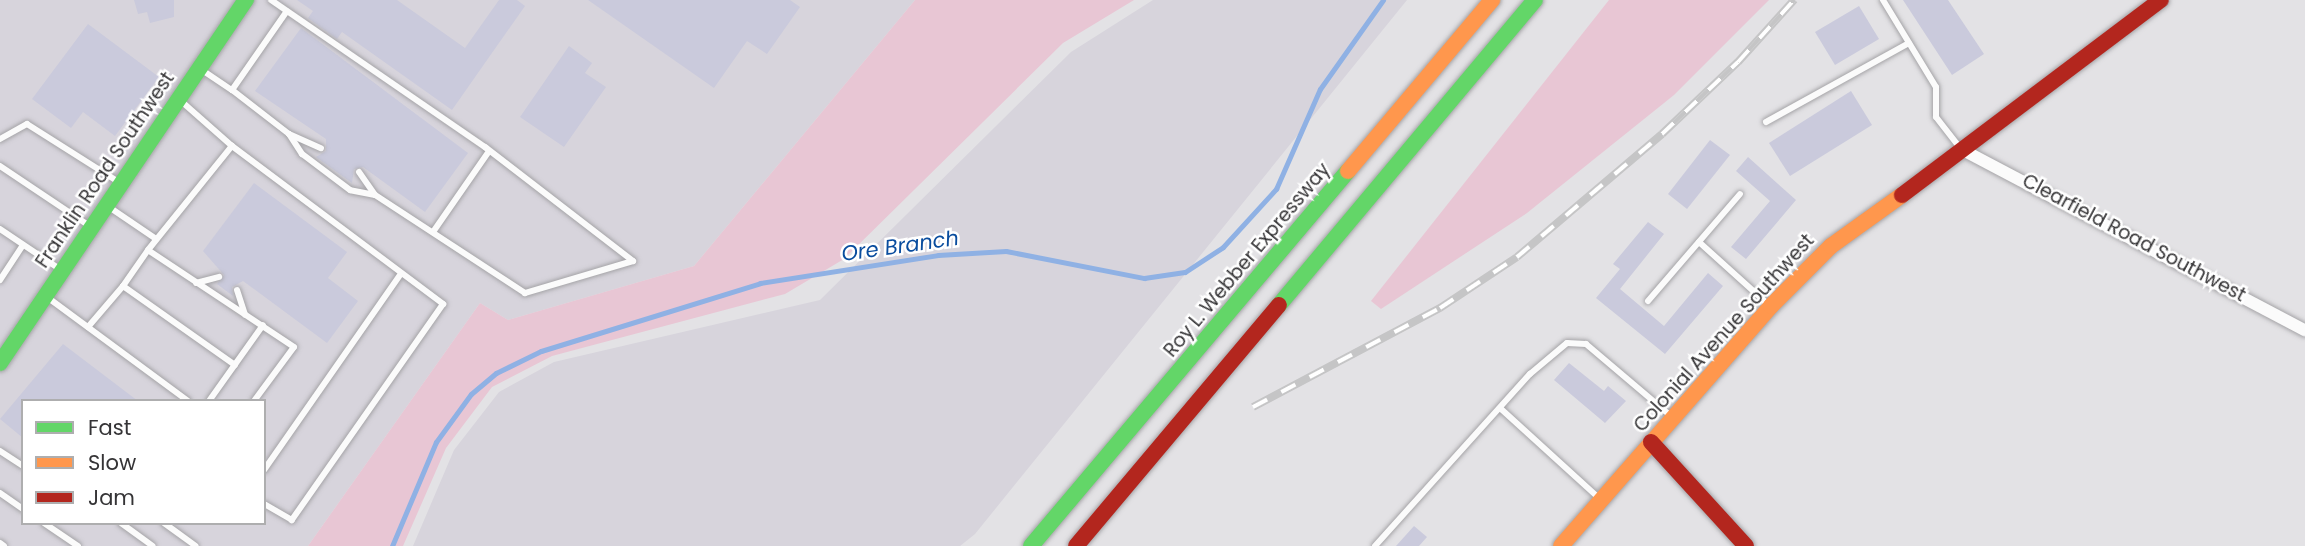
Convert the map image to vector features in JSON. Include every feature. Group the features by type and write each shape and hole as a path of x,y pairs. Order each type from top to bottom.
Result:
{"main road":[{"name":"Franklin Road Southwest","path":"0,363 119,182 246,0"},
{"name":"Roy L. Webber Expressway","path":"1031,546 1492,0"},
{"path":"1076,546 1535,0"},
{"name":"Colonial Avenue Southwest","path":"2139,19 2161,0"},
{"name":"Colonial Avenue Southwest","path":"1561,546 1771,306 1831,246 2167,0"},
{"path":"1651,442 1746,546"}],"street":[{"name":"Clearfield Road Southwest","path":"1961,149 2305,330"}],"lane":[{"path":"271,0 489,151 633,261 525,293 375,195 350,190 302,154 289,135"},
{"path":"1883,0 1938,92 1936,117 1961,149"},
{"path":"232,90 287,11"},
{"path":"1766,122 1909,43"},
{"path":"198,68 232,90 289,135 321,148"},
{"path":"177,98 232,146 400,275 443,304 292,520 266,505"},
{"path":"0,139 27,124 119,182"},
{"path":"88,327 232,146"},
{"path":"433,232 489,151"},
{"path":"0,166 90,226"},
{"path":"359,172 375,195"},
{"path":"1648,301 1740,194"},
{"path":"105,203 156,239"},
{"path":"0,229 62,271"},
{"path":"1699,242 1771,306"},
{"path":"0,280 23,245"},
{"path":"148,250 294,347 255,399"},
{"path":"266,467 400,275"},
{"path":"196,283 219,277"},
{"path":"123,286 235,365"},
{"path":"237,290 246,316"},
{"path":"46,296 185,399"},
{"path":"210,399 263,324"},
{"path":"1375,546 1549,357 1577,341 1586,344 1672,417"},
{"path":"1500,408 1602,500"},
{"path":"0,451 21,465"},
{"path":"0,493 21,508"},
{"path":"47,525 78,546"},
{"path":"124,525 153,546"},
{"path":"167,525 196,546"}],"shaded area":[{"path":"0,0 915,0 694,266 508,320 480,303 308,546 0,546"},
{"path":"915,0 1134,0 1063,43 844,259 785,294 552,356 492,387 446,448 403,546 308,546 480,303 508,320 694,266"},
{"path":"1153,0 1407,0 975,534 960,546 413,546 454,450 499,392 554,362 820,300 1071,52"},
{"path":"1609,0 1769,0 1674,95 1527,213 1381,309 1371,301"}],"building":[{"path":"134,0 174,0 174,17 150,23 147,12 138,14"},
{"path":"297,0 397,0 465,48 499,0 517,0 525,6 452,110 342,32 337,39 308,18 313,11"},
{"path":"588,0 790,0 800,7 767,54 747,41 714,88"},
{"path":"1903,0 1948,0 1984,54 1952,75"},
{"path":"1859,6 1879,39 1835,65 1815,32"},
{"path":"88,24 159,77 115,136 83,112 71,128 32,99"},
{"path":"301,28 468,153 425,212 363,167 354,169 352,183 316,157 326,151 326,139 255,91"},
{"path":"569,46 592,63 585,73 606,87 564,147 520,117"},
{"path":"1851,91 1872,125 1790,176 1769,143"},
{"path":"1710,140 1730,155 1687,209 1668,194"},
{"path":"1748,157 1796,200 1746,259 1731,247 1770,201 1736,171"},
{"path":"254,183 347,252 328,278 358,301 327,343 243,281 232,287 233,296 217,284 224,275 203,251"},
{"path":"1648,222 1664,234 1620,289 1664,326 1708,273 1723,286 1665,354 1596,298 1620,269 1613,264"},
{"path":"63,344 135,399 21,399 21,436 0,419"},
{"path":"1569,363 1604,391 1608,386 1626,401 1605,423 1554,380"},
{"path":"1414,526 1427,537 1419,546 1396,546"}],"waterway":[{"name":"Ore Branch","path":"392,546 436,442 471,394 496,373 541,351 760,283 938,255 1006,251 1144,278 1185,272 1223,247 1276,189 1320,89 1383,0"}],"railway":[{"path":"1253,407 1440,308 1517,257 1662,134 1738,62 1794,0"}],"traffic: fast":[{"path":"0,363 246,0"},
{"path":"1279,305 1535,0"},
{"path":"1031,546 1348,171"}],"traffic: slow":[{"path":"1348,171 1492,0"},
{"path":"1561,546 1771,306 1831,246 1902,195"}],"traffic: jam":[{"path":"1902,195 2161,0"},
{"path":"1076,546 1279,305"},
{"path":"1651,442 1746,546"}]}
